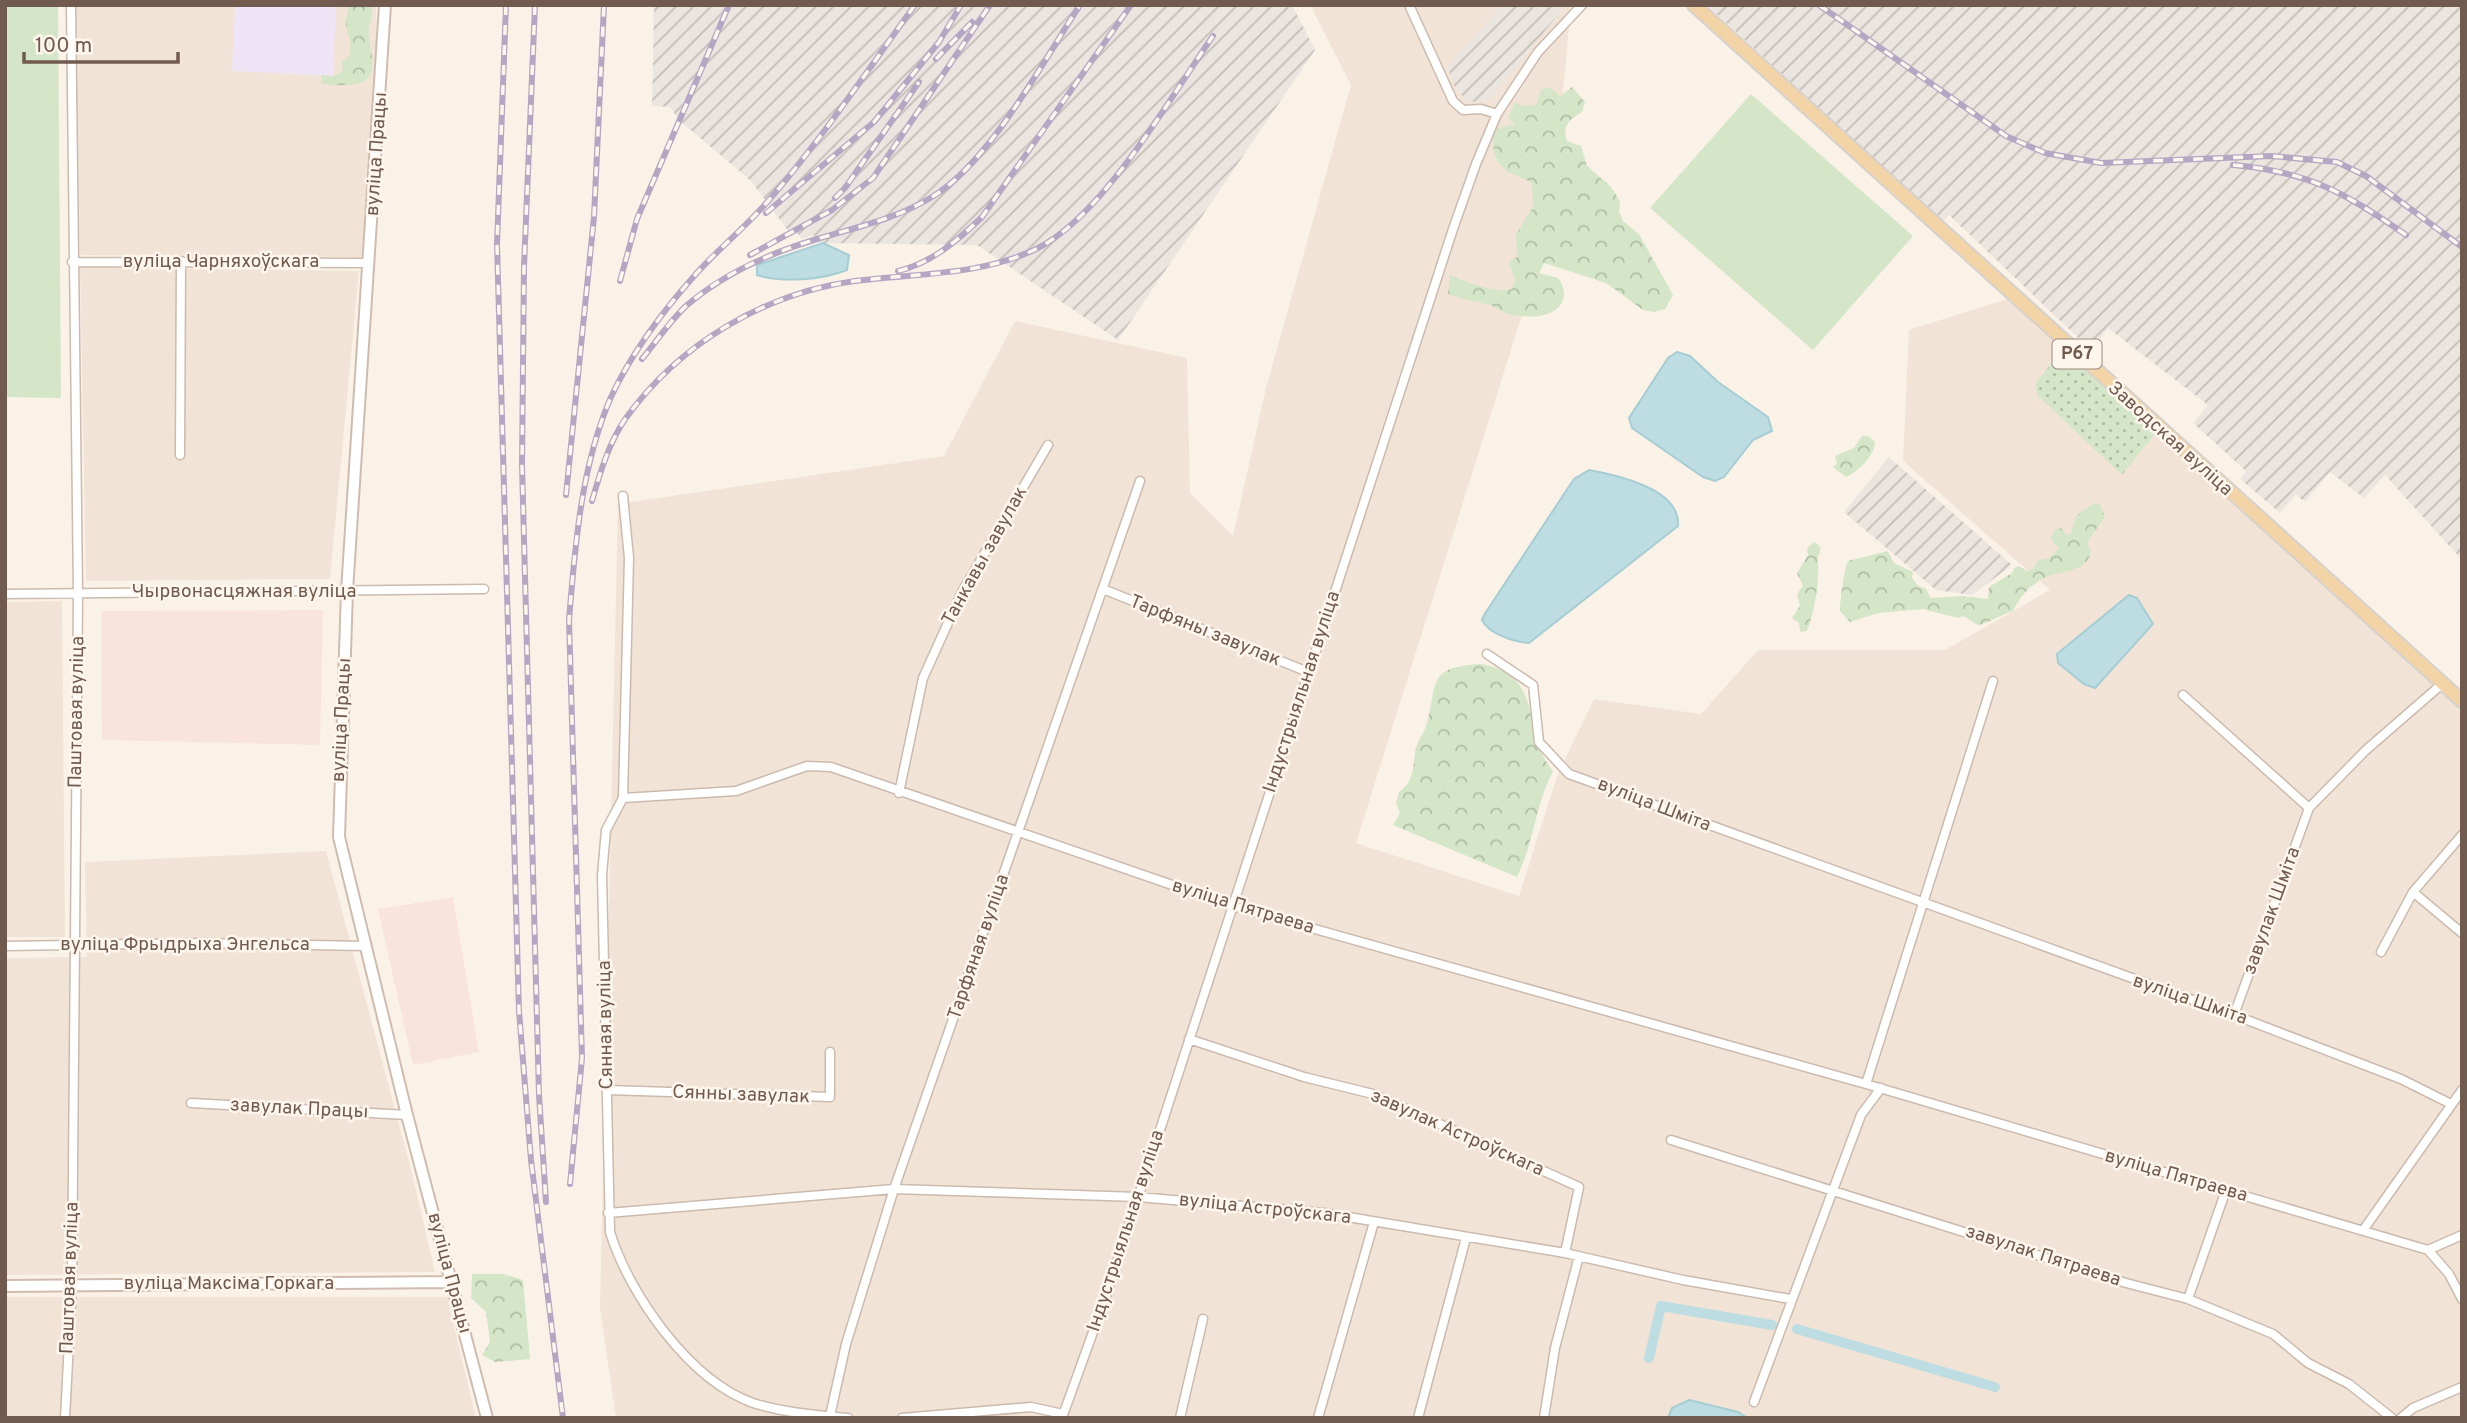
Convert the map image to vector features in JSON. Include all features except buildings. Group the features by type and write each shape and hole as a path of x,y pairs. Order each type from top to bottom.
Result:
{"main road":[{"name":"вуліца Працы","path":"385,5 347,591 339,837 407,1115 487,1418"},
{"name":"Заводская вуліца","path":"1694,5 2462,701"},
{"name":"вуліца Максіма Горкага","path":"5,1286 452,1282"}],"street":[{"name":"Паштовая вуліца","path":"65,1418 72,1285 78,593 71,5"},
{"path":"1409,5 1453,101 1463,110 1481,109 1497,114"},
{"name":"Індустрыяльная вуліца","path":"1062,1416 1138,1197 1458,216 1497,114 1538,52 1583,5"},
{"path":"180,455 181,261"},
{"name":"вуліца Чарняхоўскага","path":"72,262 369,263"},
{"name":"Танкавы завулак","path":"899,793 923,678 962,592 1048,445"},
{"name":"Тарфяная вуліца","path":"830,1416 846,1344 894,1189 1140,481"},
{"name":"Сянная вуліца","path":"623,496 629,558 623,798 606,830 602,875 608,1090 608,1213 618,1258 636,1295 656,1322 694,1363 750,1402 794,1414 848,1418"},
{"name":"Чырвонасцяжная вуліца","path":"5,594 484,589"},
{"name":"Тарфяны завулак","path":"1103,589 1308,673"},
{"name":"вуліца Шміта","path":"1487,654 1533,685 1539,742 1569,774 2234,1015 2401,1079 2451,1104"},
{"path":"1866,1084 1926,904 1993,681"},
{"name":"завулак Шміта","path":"2234,1015 2309,808 2366,751 2442,684"},
{"path":"2183,695 2309,808"},
{"name":"вуліца Пятраева","path":"623,798 736,791 807,766 831,768 1233,906 1881,1088 2428,1250"},
{"path":"2381,952 2413,892 2462,835"},
{"path":"2413,892 2462,933"},
{"name":"вуліца Фрыдрыха Энгельса","path":"5,946 365,946"},
{"name":"завулак Астроўскага","path":"1189,1039 1304,1077 1373,1094 1579,1187 1565,1253"},
{"name":"Сянны завулак","path":"608,1090 830,1097 830,1052"},
{"path":"1754,1402 1790,1299 1861,1115 1881,1088"},
{"path":"2364,1229 2462,1090"},
{"name":"завулак Працы","path":"191,1103 407,1115"},
{"name":"завулак Пятраева","path":"1671,1140 2126,1283 2189,1299 2273,1334 2308,1363 2349,1384 2392,1418"},
{"name":"вуліца Астроўскага","path":"608,1213 894,1189 1138,1197 1273,1207 1374,1222 1565,1253 1683,1280 1790,1299"},
{"path":"2189,1299 2226,1190"},
{"path":"1318,1418 1374,1222"},
{"path":"2462,1235 2428,1250 2449,1274 2462,1299"},
{"path":"1418,1418 1466,1238"},
{"path":"1544,1418 1555,1348 1579,1256"},
{"path":"1180,1418 1203,1319"},
{"path":"2402,1418 2413,1408 2462,1387"},
{"path":"902,1418 1031,1407 1062,1416"}],"shaded area":[{"path":"74,5 376,5 377,55 362,257 80,255"},
{"path":"235,5 336,5 333,76 232,71"},
{"path":"654,5 1292,5 1315,50 1118,340 977,245 820,243 813,235 802,239 797,233 792,236 751,181 680,121 670,107 652,106"},
{"path":"1310,5 1571,5 1557,158 1566,175 1356,843 1519,896 1557,776 1594,699 1701,714 1758,650 1945,650 2050,590 1903,461 1909,330 2007,299 2462,711 2462,1418 616,1418 600,1308 618,504 944,456 1015,321 1187,358 1190,493 1233,536 1266,388 1351,85"},
{"path":"1502,5 1566,5 1489,100 1475,102 1465,99 1454,85 1447,66"},
{"path":"1707,5 2462,5 2462,560 2385,475 2364,498 2330,472 2305,502 2296,495 2280,513 2240,479 2246,471 2193,423 2208,405 2108,328 2091,350 1949,215 1943,221 1922,203"},
{"path":"80,267 359,271 330,579 86,581"},
{"path":"1889,457 2012,565 1972,595 1936,590 1844,512"},
{"path":"62,601 65,937 5,937 5,602"},
{"path":"323,610 320,745 102,740 101,611"},
{"path":"326,851 412,1173 435,1272 5,1275 5,958 87,957 85,862"},
{"path":"453,897 479,1052 413,1065 378,909"},
{"path":"5,1297 447,1297 476,1418 5,1418"}],"green space":[{"path":"5,5 58,5 61,398 5,397"},
{"path":"349,5 372,5 369,26 371,71 368,78 360,83 321,83 321,75 333,76 343,71 342,62 350,54 346,24"},
{"path":"1549,87 1560,96 1572,87 1585,102 1582,112 1570,120 1566,127 1567,141 1581,146 1587,166 1611,187 1620,201 1619,211 1623,221 1639,234 1673,295 1665,309 1654,312 1643,310 1606,283 1544,263 1539,273 1558,278 1564,291 1561,304 1550,313 1527,317 1511,315 1490,305 1448,294 1450,275 1490,289 1512,289 1515,280 1509,262 1517,257 1516,234 1533,207 1532,183 1503,168 1494,151 1494,136 1498,128 1515,124 1508,118 1515,102 1521,106 1536,105 1541,90"},
{"path":"1751,94 1913,236 1813,350 1650,208"},
{"path":"2066,345 2158,430 2122,475 2038,396 2035,384"},
{"path":"1862,436 1868,436 1875,442 1874,447 1865,462 1846,477 1833,467 1837,464 1835,456 1854,448"},
{"path":"2094,503 2100,504 2105,517 2087,542 2091,552 2088,559 2077,568 2045,577 2030,587 2013,611 1985,623 1979,625 1963,616 1958,618 1923,609 1878,613 1850,622 1840,611 1848,561 1888,551 1894,563 1913,572 1912,578 1918,586 1925,588 1931,598 1963,596 1988,599 1989,587 2012,573 2014,568 2019,566 2027,571 2033,569 2038,561 2049,558 2059,549 2051,539 2055,529 2061,528 2067,535 2071,533 2076,516"},
{"path":"1814,542 1820,546 1816,597 1807,631 1800,632 1799,623 1792,618 1800,606 1797,594 1803,586 1797,573 1808,555 1807,548"},
{"path":"1481,664 1502,670 1515,680 1524,693 1537,740 1553,771 1517,877 1393,825 1400,813 1396,803 1399,792 1412,775 1416,749 1427,723 1438,680 1443,673 1451,669"},
{"path":"472,1274 504,1274 523,1280 530,1359 495,1362 482,1355 490,1342 486,1312 471,1298"}],"water":[{"path":"823,243 849,255 847,270 802,279 778,279 757,275 757,265"},
{"path":"1677,352 1690,356 1718,382 1768,417 1772,431 1753,440 1724,477 1715,481 1703,477 1632,428 1629,418 1668,358"},
{"path":"1589,470 1630,480 1659,493 1676,513 1678,526 1529,643 1496,633 1485,625 1482,620 1484,615 1574,479"},
{"path":"2129,595 2137,598 2153,624 2095,688 2084,684 2058,663 2057,654"},
{"path":"1689,1400 1738,1412 1747,1418 1668,1418 1672,1408"}],"waterway":[{"path":"1649,1358 1661,1306 1772,1325"},
{"path":"1797,1329 1995,1387"}],"railway":[{"path":"506,5 497,244 519,1011 531,1160 563,1418"},
{"path":"535,5 524,267 522,465 539,1095 546,1202"},
{"path":"566,495 594,217 604,5"},
{"path":"620,281 637,219 729,5"},
{"path":"570,1184 582,1058 569,620 581,507 601,423 628,365 671,303 789,177 915,5"},
{"path":"766,213 874,122 939,42 961,5"},
{"path":"750,255 832,210 873,178 990,5"},
{"path":"642,359 686,306 732,274 782,251 904,211 932,197 953,181 974,160 1014,110 1080,5"},
{"path":"898,271 933,256 954,242 982,217 1131,5"},
{"path":"1819,5 2006,136 2045,153 2101,163 2271,156 2337,162 2366,176 2462,247"},
{"path":"936,59 972,22"},
{"path":"592,501 610,447 626,418 647,391 671,367 727,326 757,310 821,287 993,264 1036,249 1061,233 1086,211 1110,184 1213,36"},
{"path":"835,198 845,188 919,82"},
{"path":"2233,165 2283,173 2325,186 2364,207 2406,235"}]}
